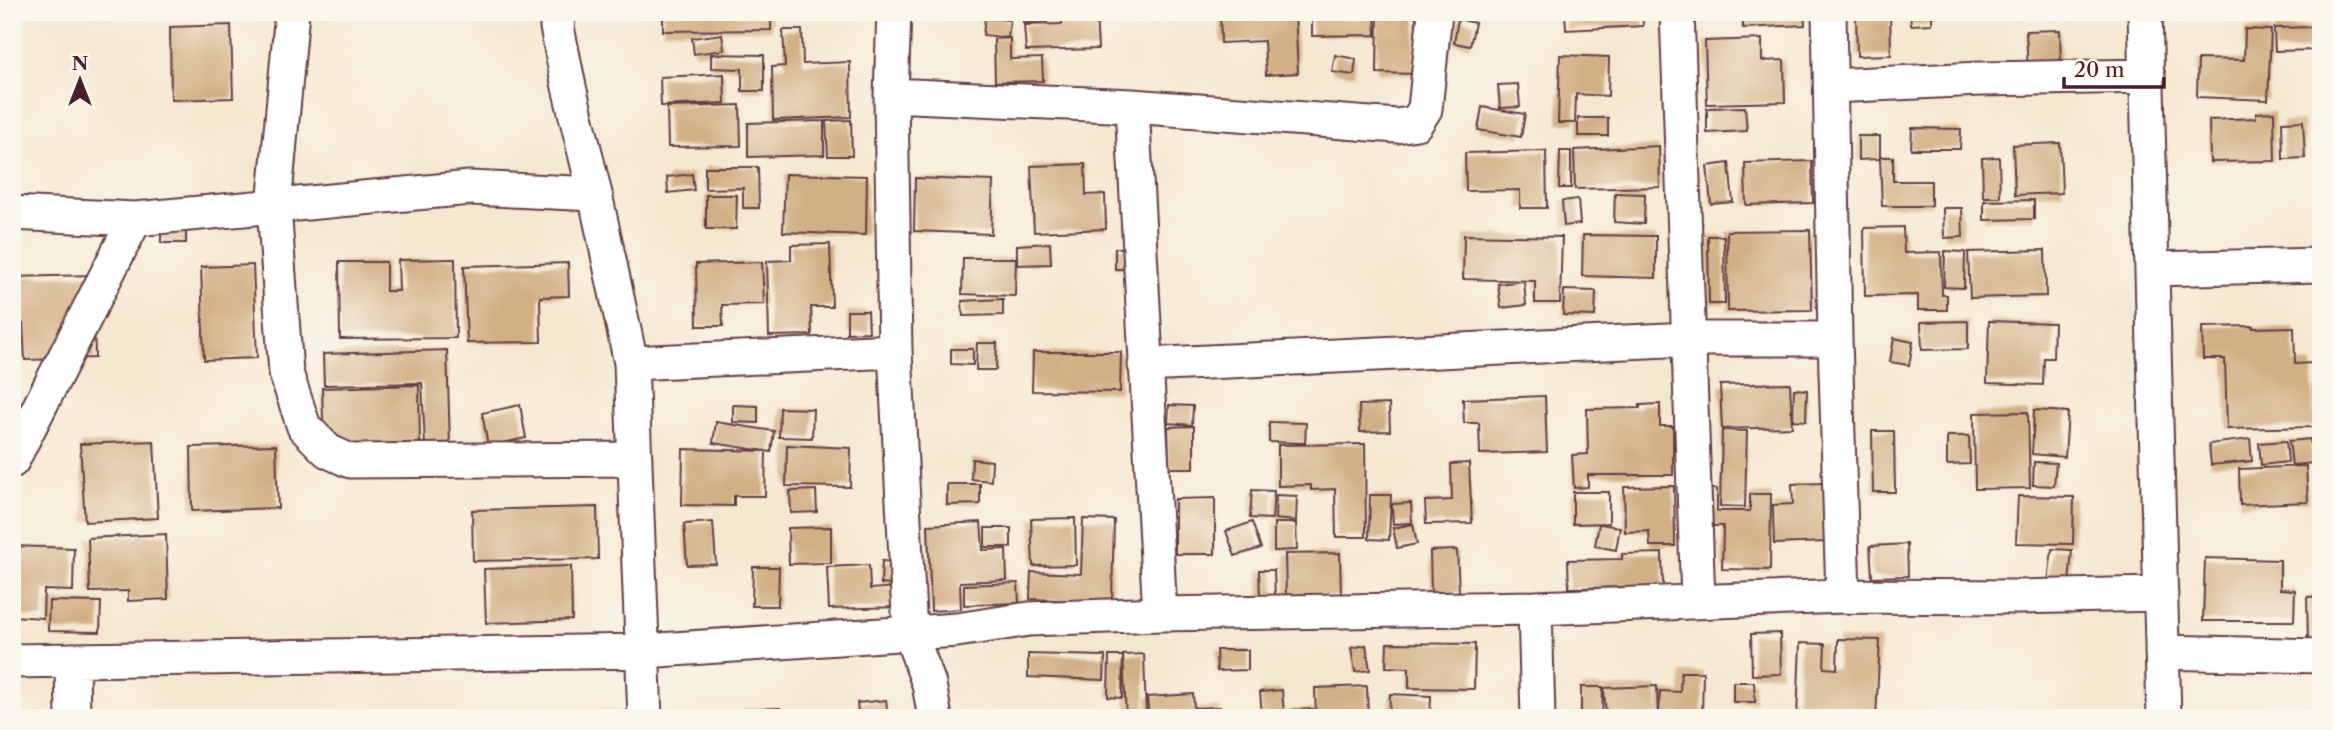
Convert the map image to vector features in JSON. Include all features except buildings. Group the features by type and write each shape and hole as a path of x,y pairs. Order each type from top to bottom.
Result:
{"street":[{"path":"292,12 274,206 286,373 304,427 328,451 350,461 635,459"},
{"path":"558,12 557,27 566,75 631,363 645,718"},
{"path":"894,12 891,95 895,351 910,633 929,684 935,718"},
{"path":"891,95 1132,106 1397,126 1416,123 1425,109 1435,12"},
{"path":"1677,12 1698,601"},
{"path":"1829,12 1843,596"},
{"path":"2145,12 2164,718"},
{"path":"1831,86 1980,79 2148,76"},
{"path":"1132,106 1160,614"},
{"path":"12,213 135,219 470,188 595,194"},
{"path":"12,461 135,219"},
{"path":"2152,269 2321,265"},
{"path":"1145,365 1689,340 1835,339"},
{"path":"631,363 895,351"},
{"path":"12,661 643,651 957,630 1029,619 1160,614 1535,608 1843,596 2161,594"},
{"path":"1535,608 1538,718"},
{"path":"2162,652 2321,656"},
{"path":"72,660 73,718"}]}
